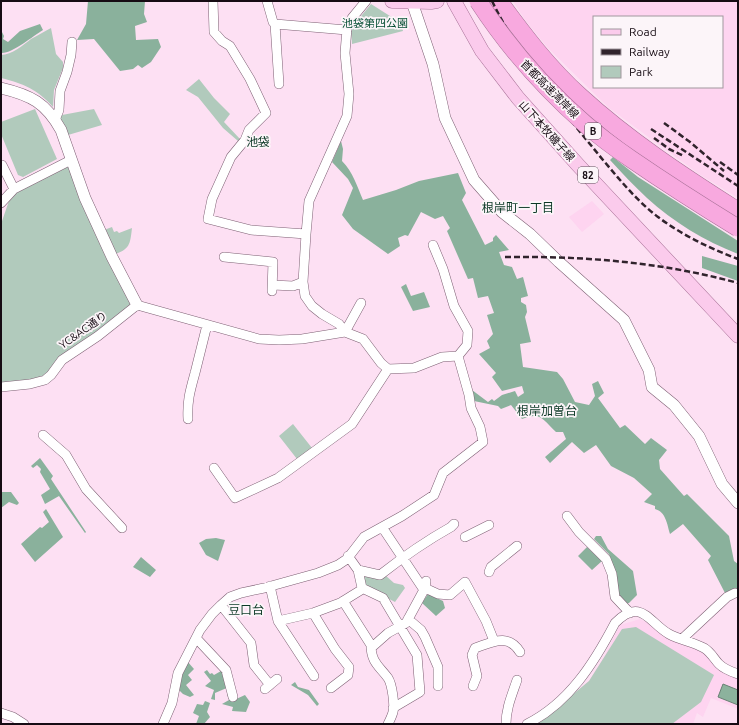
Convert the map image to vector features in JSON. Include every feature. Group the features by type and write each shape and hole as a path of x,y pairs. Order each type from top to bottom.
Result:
{"highway":[{"name":"首都高速湾岸線","path":"478,1 514,51 532,73 585,124 651,173 738,228"},
{"name":"首都高速湾岸線","path":"499,1 538,51 584,100 642,147 738,211"}],"main road":[{"path":"392,1 436,1"},
{"name":"山下本牧磯子線","path":"454,1 482,51 518,98 578,165 738,336"}],"street":[{"path":"213,1 214,32 222,41 230,46 250,79 266,113 249,130 245,140 231,157 212,199 208,219 251,230 306,234"},
{"path":"267,1 273,22 275,24 280,84"},
{"path":"345,332 339,324 312,306 305,296 304,282 306,234 309,201 347,116 349,94 345,53 347,30 352,18 366,1"},
{"path":"411,2 433,64 445,118 477,186 502,212 520,226 624,320 649,370 652,387 674,404 699,436 722,484 738,503"},
{"path":"275,24 347,30"},
{"path":"55,120 59,110 60,91 71,55 72,42"},
{"path":"1,88 31,97 41,104 55,120 61,130 86,198 112,257 137,305 259,339 302,339 345,332 363,339 381,363 388,369 414,368 442,356 458,356"},
{"path":"1,203 14,189 71,160"},
{"path":"2,165 14,189"},
{"path":"434,245 454,306 468,331 467,344 458,356"},
{"path":"224,257 273,262 273,288 293,286 304,282"},
{"path":"345,332 361,303"},
{"name":"YC&AC通り","path":"1,387 30,384 45,380 51,375 62,360 98,336 137,305"},
{"path":"188,419 187,403 190,386 207,325"},
{"path":"163,724 172,703 176,678 200,630 221,604 230,597 241,593 318,573 338,565 348,556 364,537 434,495 443,473 484,442 480,427 472,408 458,356"},
{"path":"214,468 235,498 278,478 352,424 388,369"},
{"path":"43,435 66,455 86,489 122,528"},
{"path":"566,516 579,532 606,559 612,574 615,597 627,610 645,615 668,634 705,648 720,665 738,674"},
{"path":"358,570 380,574 424,542 451,528 454,524"},
{"path":"465,537 489,524"},
{"path":"382,527 402,557 425,587 438,594 450,595 465,582 486,621 494,641"},
{"path":"489,572 491,567 517,546"},
{"path":"348,556 358,570 362,588"},
{"path":"270,586 278,621 314,676"},
{"path":"371,648 388,633 406,623 425,587"},
{"path":"278,621 312,613 343,601 362,588"},
{"path":"362,588 383,598 417,654 420,692 393,708"},
{"path":"682,640 727,596 735,593"},
{"path":"343,601 370,645 371,654 378,668 391,683 393,708 388,724"},
{"path":"221,604 250,643 254,664 271,684"},
{"path":"527,724 548,712 568,693 592,664 615,623 627,610"},
{"path":"312,613 335,649 349,667 348,675 331,688"},
{"path":"408,619 421,630 433,655 438,667 438,686"},
{"path":"196,638 226,670 233,697"},
{"path":"473,686 477,676 472,655 476,648 494,641 506,640 516,645 520,652"},
{"path":"417,660 433,655"},
{"path":"506,724 510,699 517,680"},
{"path":"1,713 13,717 24,724"}],"shaded area":[{"path":"88,1 145,1 144,14 147,22 135,26 136,40 158,39 161,47 151,62 142,68 138,65 133,69 120,71 94,39 77,40 86,24"},
{"path":"513,1 738,1 738,198 699,174 609,108 547,47 525,20"},
{"path":"40,24 43,30 11,51 1,53 1,30 4,36 3,39 8,42 20,31"},
{"path":"341,141 343,149 342,161 352,174 363,200 419,181 458,173 466,193 462,200 485,245 493,241 493,238 496,235 509,250 499,252 504,265 512,267 517,279 523,277 528,296 521,298 521,302 526,305 527,312 525,317 531,342 520,344 523,367 557,372 563,379 575,402 589,405 595,396 592,384 598,381 604,393 598,398 620,428 625,425 645,444 651,438 667,450 659,460 660,469 684,496 687,494 729,536 734,561 738,564 738,594 736,588 725,593 708,560 711,556 683,524 670,534 666,519 662,513 655,509 655,506 644,502 652,494 634,478 611,466 596,445 584,453 572,442 550,463 545,457 566,439 563,432 556,432 538,416 522,419 511,405 501,409 498,406 474,401 472,390 488,402 492,399 494,401 502,395 515,391 518,397 524,393 522,386 502,391 492,377 496,373 479,354 490,348 487,341 493,334 487,315 494,313 488,296 478,298 473,278 468,279 447,231 450,228 443,216 435,219 421,212 408,236 405,235 398,238 400,246 388,254 353,229 342,215 353,188 348,179 332,162"},
{"path":"613,157 638,177 738,241 738,254 702,237 657,207 610,160"},
{"path":"592,201 604,214 582,232 569,217"},
{"path":"702,256 738,266 738,281 702,268"},
{"path":"406,284 411,296 424,292 430,307 413,311 401,287"},
{"path":"40,458 53,476 51,479 86,532 85,533 59,496 45,504 41,495 50,489 40,472 41,469 37,465 33,468 31,466"},
{"path":"1,492 11,492 19,503 17,505 9,502 1,508"},
{"path":"46,509 63,537 35,562 21,544 40,527 42,528 49,522 43,512"},
{"path":"596,536 601,536 608,549 633,571 637,595 629,603 626,604 618,595 618,584 609,554 594,539"},
{"path":"216,538 225,540 218,561 206,555 199,543 206,539"},
{"path":"587,547 602,561 592,570 578,556"},
{"path":"141,557 156,570 150,577 133,567"},
{"path":"428,594 443,601 445,608 436,616 422,603"},
{"path":"640,619 703,651 738,677 738,709 711,698 703,717 697,713 693,724 539,724 589,681 605,655 620,625"},
{"path":"187,661 194,669 188,675 192,680 186,685 194,695 190,697 183,694 178,689 180,677"},
{"path":"207,670 210,674 212,673 214,675 221,671 224,674 229,687 215,693 215,700 211,699 214,690 205,686 211,681 204,672"},
{"path":"295,682 298,687 309,690 319,704 317,706 308,695 291,685"},
{"path":"723,684 738,690 738,705 718,697"},
{"path":"231,693 234,700 245,695 250,702 246,712 232,711 233,707 222,704 229,700 227,694"},
{"path":"205,701 210,703 207,712 210,717 204,724 196,724 199,716 193,713 197,704 203,705"}],"green space":[{"name":"池袋第四公園","path":"371,4 401,23 403,31 352,44 351,31"},
{"path":"51,28 56,54 63,62 63,68 54,90 53,107 36,91 1,78 1,55 13,52 31,39"},
{"path":"199,79 214,98 230,114 224,122 240,139 238,141 223,128 198,97 186,90"},
{"path":"35,109 57,159 23,177 18,175 1,134 1,122"},
{"path":"94,109 102,125 68,135 58,119 62,115"},
{"path":"63,166 69,167 132,302 131,306 39,380 1,385 1,224 11,195"},
{"path":"112,227 114,232 117,231 119,233 132,228 131,239 128,246 123,251 113,255 104,230"},
{"path":"293,424 312,448 297,459 279,436"},
{"path":"361,573 385,575 394,583 403,585 405,588 395,602 364,586"},
{"path":"636,627 714,675 701,702 672,724 537,724 589,681 622,629"}],"railway":[{"path":"492,1 515,43 543,84 572,122 635,197 658,217 677,230 706,246 738,259"},
{"path":"664,123 690,142 724,171"},
{"path":"651,129 738,186"},
{"path":"654,138 669,149 684,156"},
{"path":"720,162 738,175"},
{"path":"505,257 593,259 651,265 738,283"}],"district":[{"name":"池袋","path":"258,141"},
{"name":"根岸町一丁目","path":"518,207"},
{"name":"根岸加曽台","path":"547,410"},
{"name":"豆口台","path":"246,609"}]}
